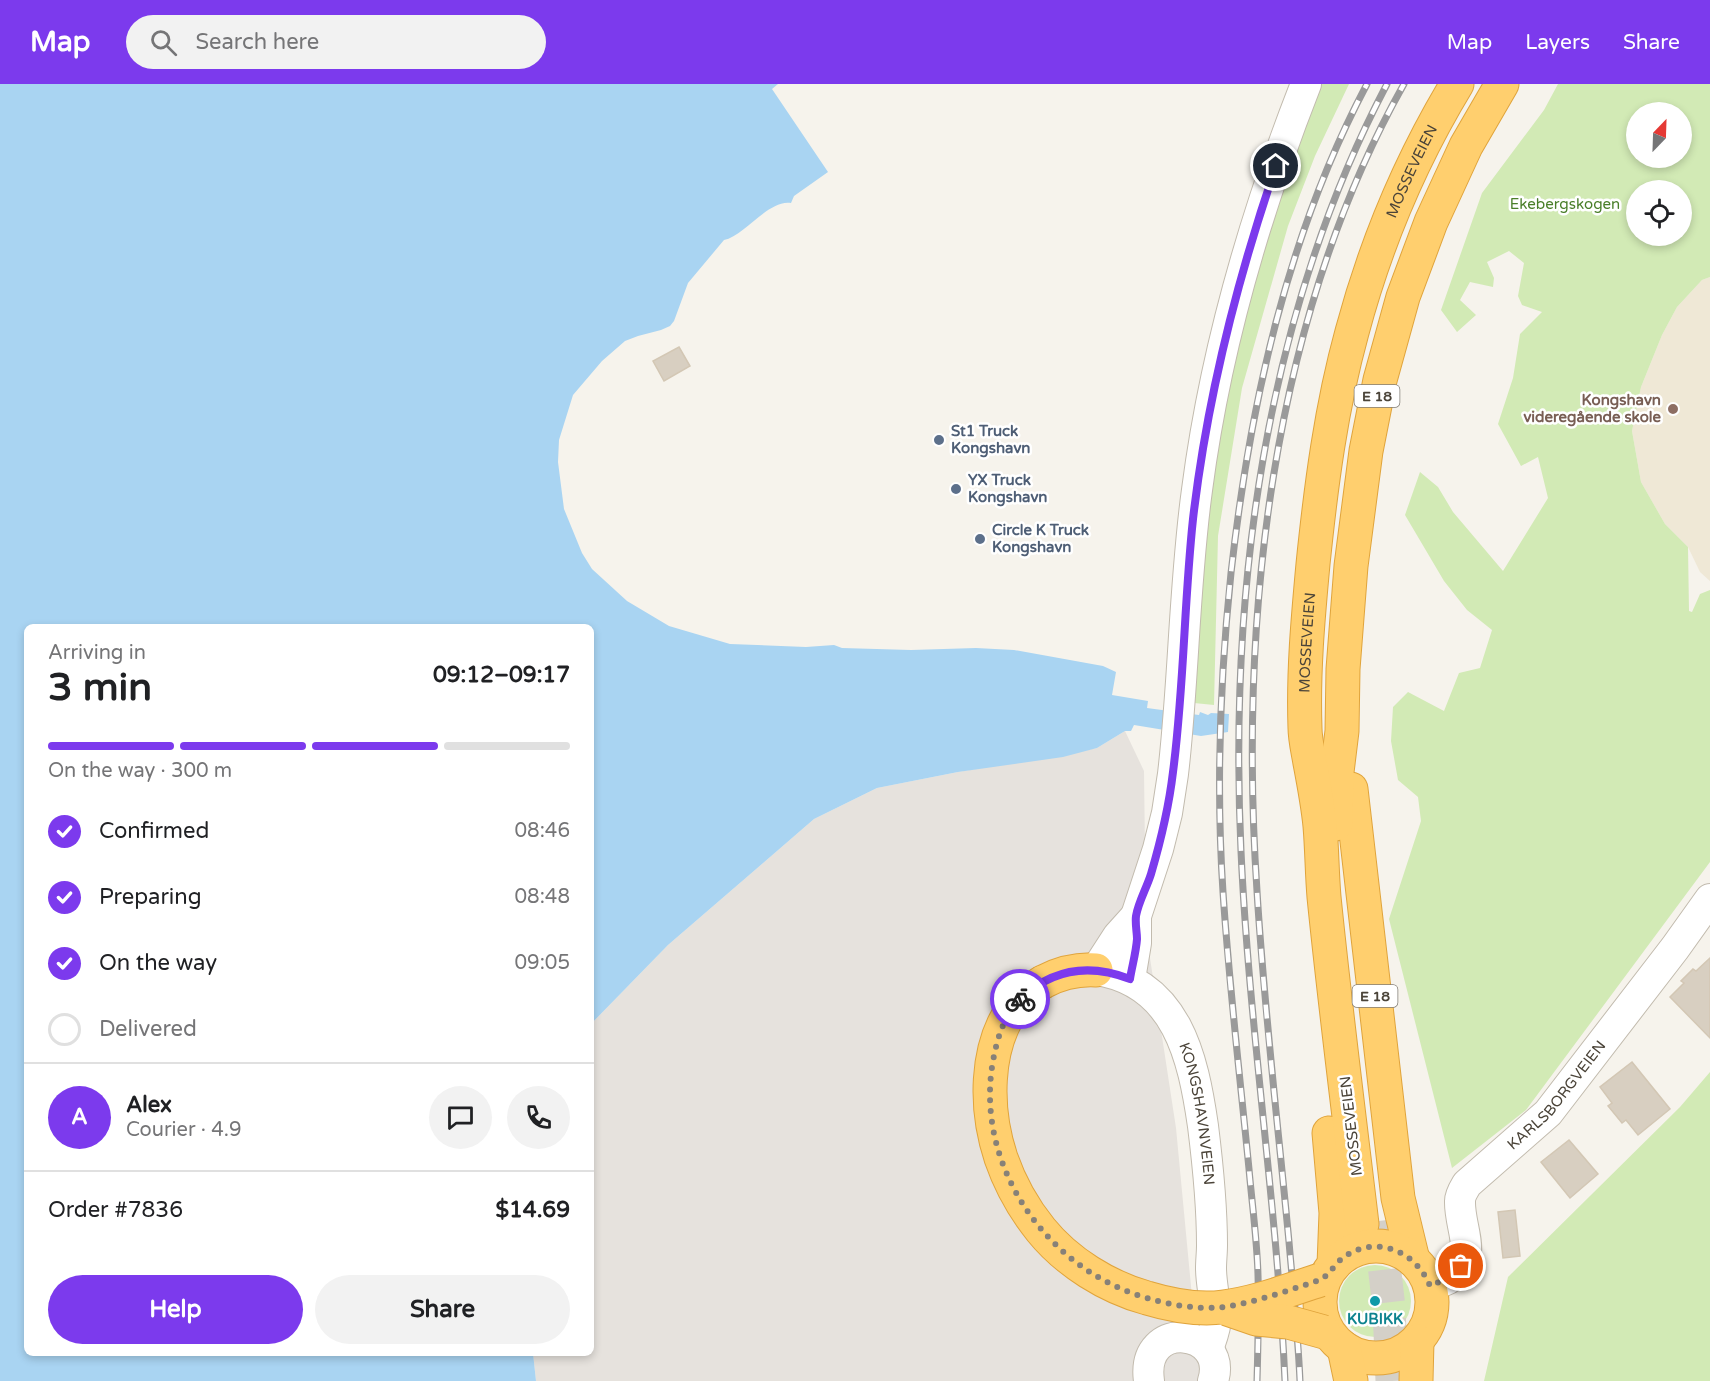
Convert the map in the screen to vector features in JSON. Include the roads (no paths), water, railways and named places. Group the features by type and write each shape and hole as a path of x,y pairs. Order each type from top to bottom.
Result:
{"highway":[{"name":"MOSSEVEIEN","path":"1457,84 1424,144 1382,239 1365,287 1341,374 1328,443 1316,536 1306,665 1304,731 1320,825 1331,961 1371,1222 1336,835 1343,669 1352,557 1366,451 1380,380 1403,297 1431,222 1466,146 1502,84"},
{"name":"E 18","path":"1304,731 1299,801 1299,857 1336,1213 1320,1306 1323,1320 1351,1381"},
{"name":"E 18","path":"1342,731 1357,834 1398,1198 1432,1298 1432,1310 1424,1332 1417,1341 1416,1381"},
{"path":"1096,970 1071,971 1053,977 1031,989 1016,1003 1005,1021 996,1045 991,1071 990,1103 994,1133 1006,1171 1020,1199 1041,1231 1060,1249 1078,1264 1110,1284 1146,1298 1193,1307 1223,1307 1257,1300 1327,1274 1345,1255 1373,1246 1387,1247 1401,1252 1422,1273"},
{"path":"1223,1307 1256,1319 1288,1322 1332,1338 1362,1357 1382,1358 1401,1353 1417,1341"}],"street":[{"path":"1130,979 1136,943 1136,916 1150,876 1167,813 1175,756 1193,519 1200,466 1220,360 1247,258 1269,187 1306,84"},
{"name":"KARLSBORGVEIEN","path":"1422,1273 1448,1278 1456,1272 1465,1258 1467,1249 1460,1201 1467,1184 1548,1113 1710,899"},
{"path":"1096,970 1118,936 1136,916"},
{"name":"KONGSHAVNVEIEN","path":"1096,970 1130,979 1155,997 1181,1035 1191,1063 1200,1107 1210,1185 1211,1269 1216,1320 1208,1349"},
{"name":"KONGSHAVNVEIEN","path":"1181,1336 1196,1307 1211,1269"},
{"path":"1149,1381 1147,1369 1156,1348 1163,1342 1181,1336 1200,1342 1208,1349 1215,1368 1213,1381"}],"water":[{"path":"0,84 778,84 772,89 828,172 794,196 791,203 783,203 774,207 740,232 724,240 688,283 670,326 625,341 602,361 573,395 559,440 558,462 564,509 582,553 592,569 627,601 669,626 730,644 806,647 834,645 842,648 911,650 976,648 1014,650 1103,666 1116,672 1112,695 1148,701 1147,708 1199,715 1200,712 1208,715 1211,713 1229,714 1228,732 1201,736 1134,725 1131,731 1125,731 1097,748 1063,757 958,772 877,788 814,819 668,945 594,1021 594,624 24,624 24,1356 533,1356 536,1381 0,1381"}],"tunnel":[{"path":"1379,1221 1389,1308 1392,1381"}],"railway":[{"path":"1257,1381 1257,1248 1228,961 1221,852 1220,732 1227,613 1249,447 1276,322 1315,200 1339,141 1367,84"},
{"path":"1285,1381 1276,1249 1245,918 1239,753 1241,654 1249,555 1263,457 1284,361 1311,266 1345,173 1387,84"},
{"path":"1300,1381 1257,891 1253,789 1254,685 1260,580 1274,476 1294,373 1322,273 1358,176 1404,84"}],"place":[{"name":"Kongshavn videregående skole","path":"1673,409"},
{"name":"St1 Truck Kongshavn","path":"939,440"},
{"name":"YX Truck Kongshavn","path":"956,489"},
{"name":"Circle K Truck Kongshavn","path":"980,539"},
{"name":"KUBIKK","path":"1375,1301"}],"park label":[{"name":"Ekebergskogen","path":"1565,204"}]}
